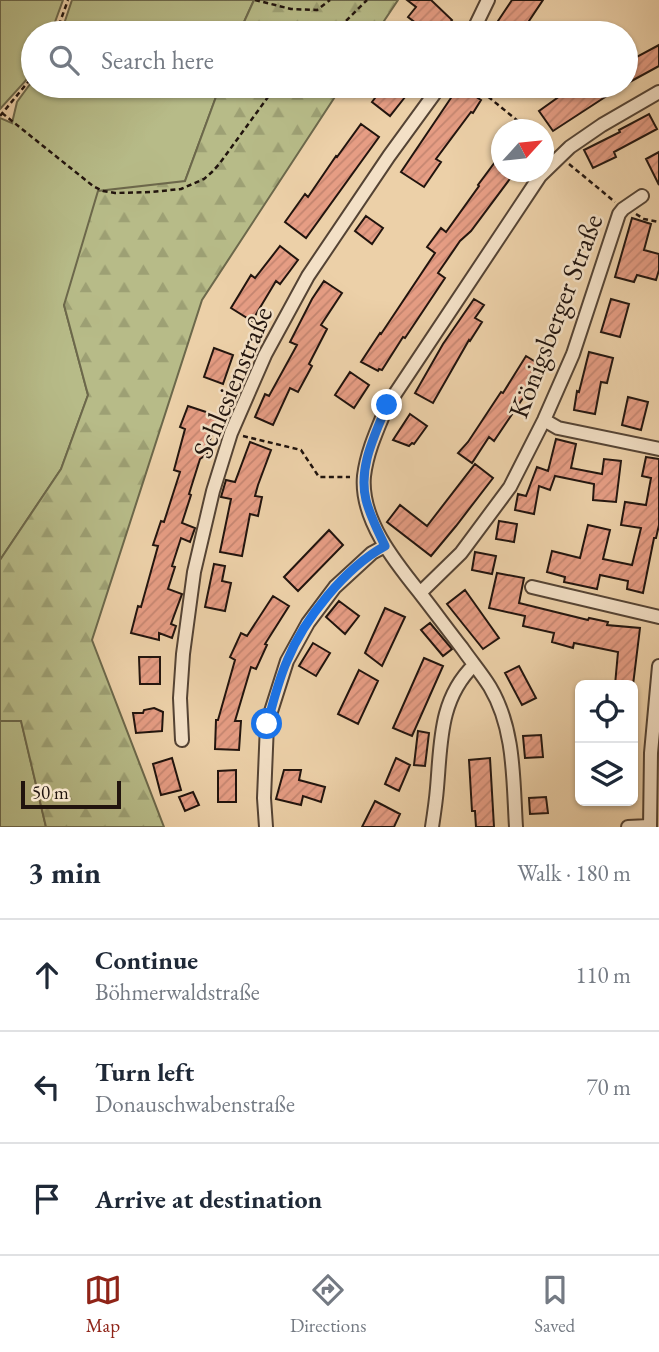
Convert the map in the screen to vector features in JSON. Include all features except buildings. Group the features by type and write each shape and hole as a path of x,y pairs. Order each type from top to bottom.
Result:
{"street":[{"path":"478,21 488,0"},
{"path":"516,827 508,734 500,708 490,687 385,546 372,519 366,498 364,478 370,446 387,405 540,176 570,147 659,92"},
{"name":"Schlesienstraße","path":"181,740 183,654 194,572 213,491 231,433 265,355 308,276 431,98"},
{"name":"Königsberger Straße","path":"420,593 461,553 510,487 573,354 619,214 642,196"},
{"path":"544,420 558,428 659,449"},
{"path":"265,827 267,724 287,661 308,623 335,587 385,546"},
{"path":"532,587 659,617"},
{"path":"432,827 440,738 446,712 455,687 474,665"},
{"path":"628,827 650,826 651,753 659,666"}],"path":[{"path":"60,21 68,0"},
{"path":"255,0 291,9 317,10 330,0"},
{"path":"346,21 367,0"},
{"path":"21,91 1,115 93,186 115,193 181,189 204,179 220,163 267,98"},
{"path":"490,98 516,119"},
{"path":"566,161 616,203"},
{"path":"636,214 659,222"},
{"path":"246,437 301,450 319,477 354,477"}],"green space":[{"path":"0,0 63,0 55,21 21,21 21,86 0,109"},
{"path":"72,0 254,0 244,21 65,21"},
{"path":"254,0 398,0 384,21 244,21"},
{"path":"21,96 216,98 185,181 64,305 88,395 61,469 0,560 0,118 12,123"},
{"path":"216,98 334,98 202,300 92,640 164,827 46,827 21,721 0,721 0,560 61,469 88,395 64,305 98,191 185,181"},
{"path":"21,720 46,827 0,827 0,721"}],"route":[{"path":"267,724 287,661 308,623 335,587 385,546 372,519 364,478 370,446 387,405"}]}
